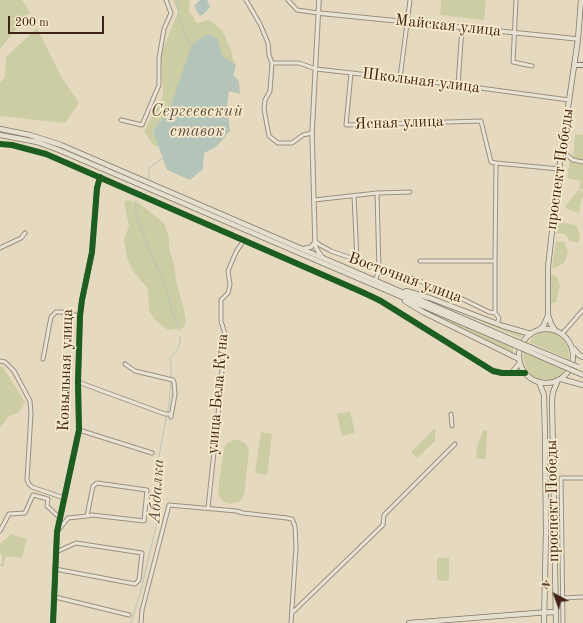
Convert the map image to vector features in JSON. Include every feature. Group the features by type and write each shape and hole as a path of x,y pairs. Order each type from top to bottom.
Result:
{"main road":[{"name":"проспект Победы","path":"555,330 548,315 548,267 559,170 578,39 581,0"},
{"path":"574,64 583,66"},
{"path":"0,129 30,135 61,145 394,288 577,370 583,375"},
{"path":"0,135 37,142 59,150 386,290 513,342"},
{"path":"394,288 430,298 497,324 531,334"},
{"path":"386,290 423,312 519,361 525,373 532,379 539,382 552,382 559,380 567,374 574,356 568,339 555,330 546,329 531,334 522,346 519,361"},
{"path":"538,331 544,325 548,315"},
{"path":"572,347 579,355 583,357"},
{"path":"577,370 583,370"},
{"name":"проспект Победы","path":"556,623 552,400 555,386 559,380"},
{"path":"559,380 583,385"},
{"name":"проспект Победы","path":"539,382 544,395 546,532 544,623"},
{"path":"409,623 555,612"}],"street":[{"path":"121,120 142,125 159,85 159,58 164,29 171,13 166,0"},
{"path":"246,0 260,24 268,43 269,55 272,63 270,91 265,100 264,109 270,136 278,143 292,143 303,135 312,133"},
{"path":"288,0 297,10 318,13"},
{"path":"319,0 312,133 315,241 318,251 324,259"},
{"path":"400,78 410,0"},
{"path":"516,0 513,62 532,66"},
{"name":"Майская улица","path":"318,13 578,39"},
{"path":"458,85 462,27"},
{"name":"Школьная улица","path":"272,63 299,63 316,69 458,85 570,100"},
{"name":"Ясная улица","path":"351,73 346,125 481,121 491,162 496,163"},
{"path":"0,144 12,145 46,154 373,297 493,371 502,373 525,373"},
{"path":"562,151 573,160 583,162"},
{"path":"497,324 499,318 495,313 496,163 559,170"},
{"name":"Ковыльная улица","path":"53,623 57,532 78,430 80,316 92,252 96,188 100,177"},
{"path":"314,200 376,193 410,192"},
{"path":"375,280 379,270 376,193"},
{"path":"354,196 357,260"},
{"path":"0,248 21,238 25,233"},
{"name":"улица Бела Куна","path":"208,508 225,334 222,321 221,300 228,294 230,285 228,271 236,252 244,240"},
{"path":"301,249 311,247 315,241"},
{"name":"Восточная улица","path":"315,241 331,250 379,270 400,274 444,290 488,312 495,313"},
{"path":"420,261 495,261"},
{"path":"562,334 583,310"},
{"path":"43,359 51,317 56,312 80,316"},
{"path":"0,361 5,362 14,371 30,401 31,413 27,480 32,487 64,498"},
{"path":"512,372 519,361"},
{"path":"78,382 167,414 171,417 175,394 174,382 171,379 135,371 124,364"},
{"path":"451,414 452,426"},
{"path":"78,430 152,453"},
{"path":"293,612 383,525 384,515 455,444"},
{"path":"563,623 561,478 583,478"},
{"path":"57,532 68,518 87,516 92,515 144,521 147,490 97,483 93,486 87,516"},
{"path":"0,531 9,514 25,513 33,495 48,499 47,506 60,516"},
{"path":"140,623 169,505 208,508 289,518 294,522 296,548 292,623"},
{"path":"55,569 135,584 139,580 142,553 76,542 56,552"},
{"path":"554,549 562,549"},
{"path":"55,597 130,615"},
{"path":"562,598 583,597"}],"green space":[{"path":"0,0 22,0 30,12 0,49"},
{"path":"173,0 190,0 189,11 197,23 209,20 222,30 236,65 223,56 217,38 179,83 169,110 153,131 159,147 153,145 144,131 163,96 161,54 178,12"},
{"path":"441,0 486,0 484,20 440,15"},
{"path":"37,28 62,78 79,103 65,123 0,116 0,83 5,77 6,57"},
{"path":"575,134 583,135 583,160 573,160"},
{"path":"570,160 575,164 583,164 583,190 579,189 581,181 567,178"},
{"path":"578,190 583,191 579,213 565,207"},
{"path":"128,200 140,204 164,223 169,237 169,249 174,264 176,280 184,310 186,323 183,328 168,330 154,319 149,310 148,289 133,271 127,258 124,240 129,226 124,202"},
{"path":"558,222 576,225 580,235 578,243 570,241 565,234 556,233"},
{"path":"556,241 564,242 568,251 565,262 552,268"},
{"path":"551,274 557,277 560,285 556,302 553,303 551,303"},
{"path":"434,302 522,334 521,338"},
{"path":"424,308 514,347 513,353 425,309"},
{"path":"541,332 551,332 558,334 563,338 568,347 569,359 529,342 533,337"},
{"path":"524,351 565,369 561,375 556,378 550,380 538,379 531,375 526,368 523,356"},
{"path":"0,366 2,366 25,402 19,412 8,417 0,428"},
{"path":"350,411 355,433 342,436 337,414"},
{"path":"435,428 435,441 417,458 411,452"},
{"path":"487,430 486,459 476,459 477,447 483,431"},
{"path":"261,432 272,434 267,475 255,473"},
{"path":"234,440 239,440 245,443 248,447 249,453 244,495 240,501 231,504 222,500 219,496 218,490 224,448 227,443"},
{"path":"11,534 27,539 22,558 6,556 3,567 0,566 2,563 2,555 0,554 0,544"},
{"path":"437,558 449,558 449,581 437,580"}],"water":[{"path":"200,0 207,0 210,7 200,16 194,6"},
{"name":"Сергеевский ставок","path":"207,34 217,38 223,56 236,65 233,75 239,81 240,94 229,91 227,105 230,131 216,147 204,153 203,169 190,180 167,170 153,131 169,110 192,45"}],"waterway":[{"name":"Абдалка","path":"177,0 180,20 191,47"},
{"name":"Абдалка","path":"149,178 149,168 164,157"},
{"name":"Абдалка","path":"136,200 135,210 149,250 167,289 172,312 180,331"},
{"name":"Абдалка","path":"171,378 170,358 177,350 180,343 180,336"},
{"name":"Абдалка","path":"131,623 141,590 157,522 154,483 169,403 171,381"}],"cycle path":[{"path":"0,144 12,145 46,154 362,292 381,301 493,371 502,373 525,373"},
{"path":"53,623 57,532 79,430 78,382 80,316 92,252 97,188 100,177"}]}
